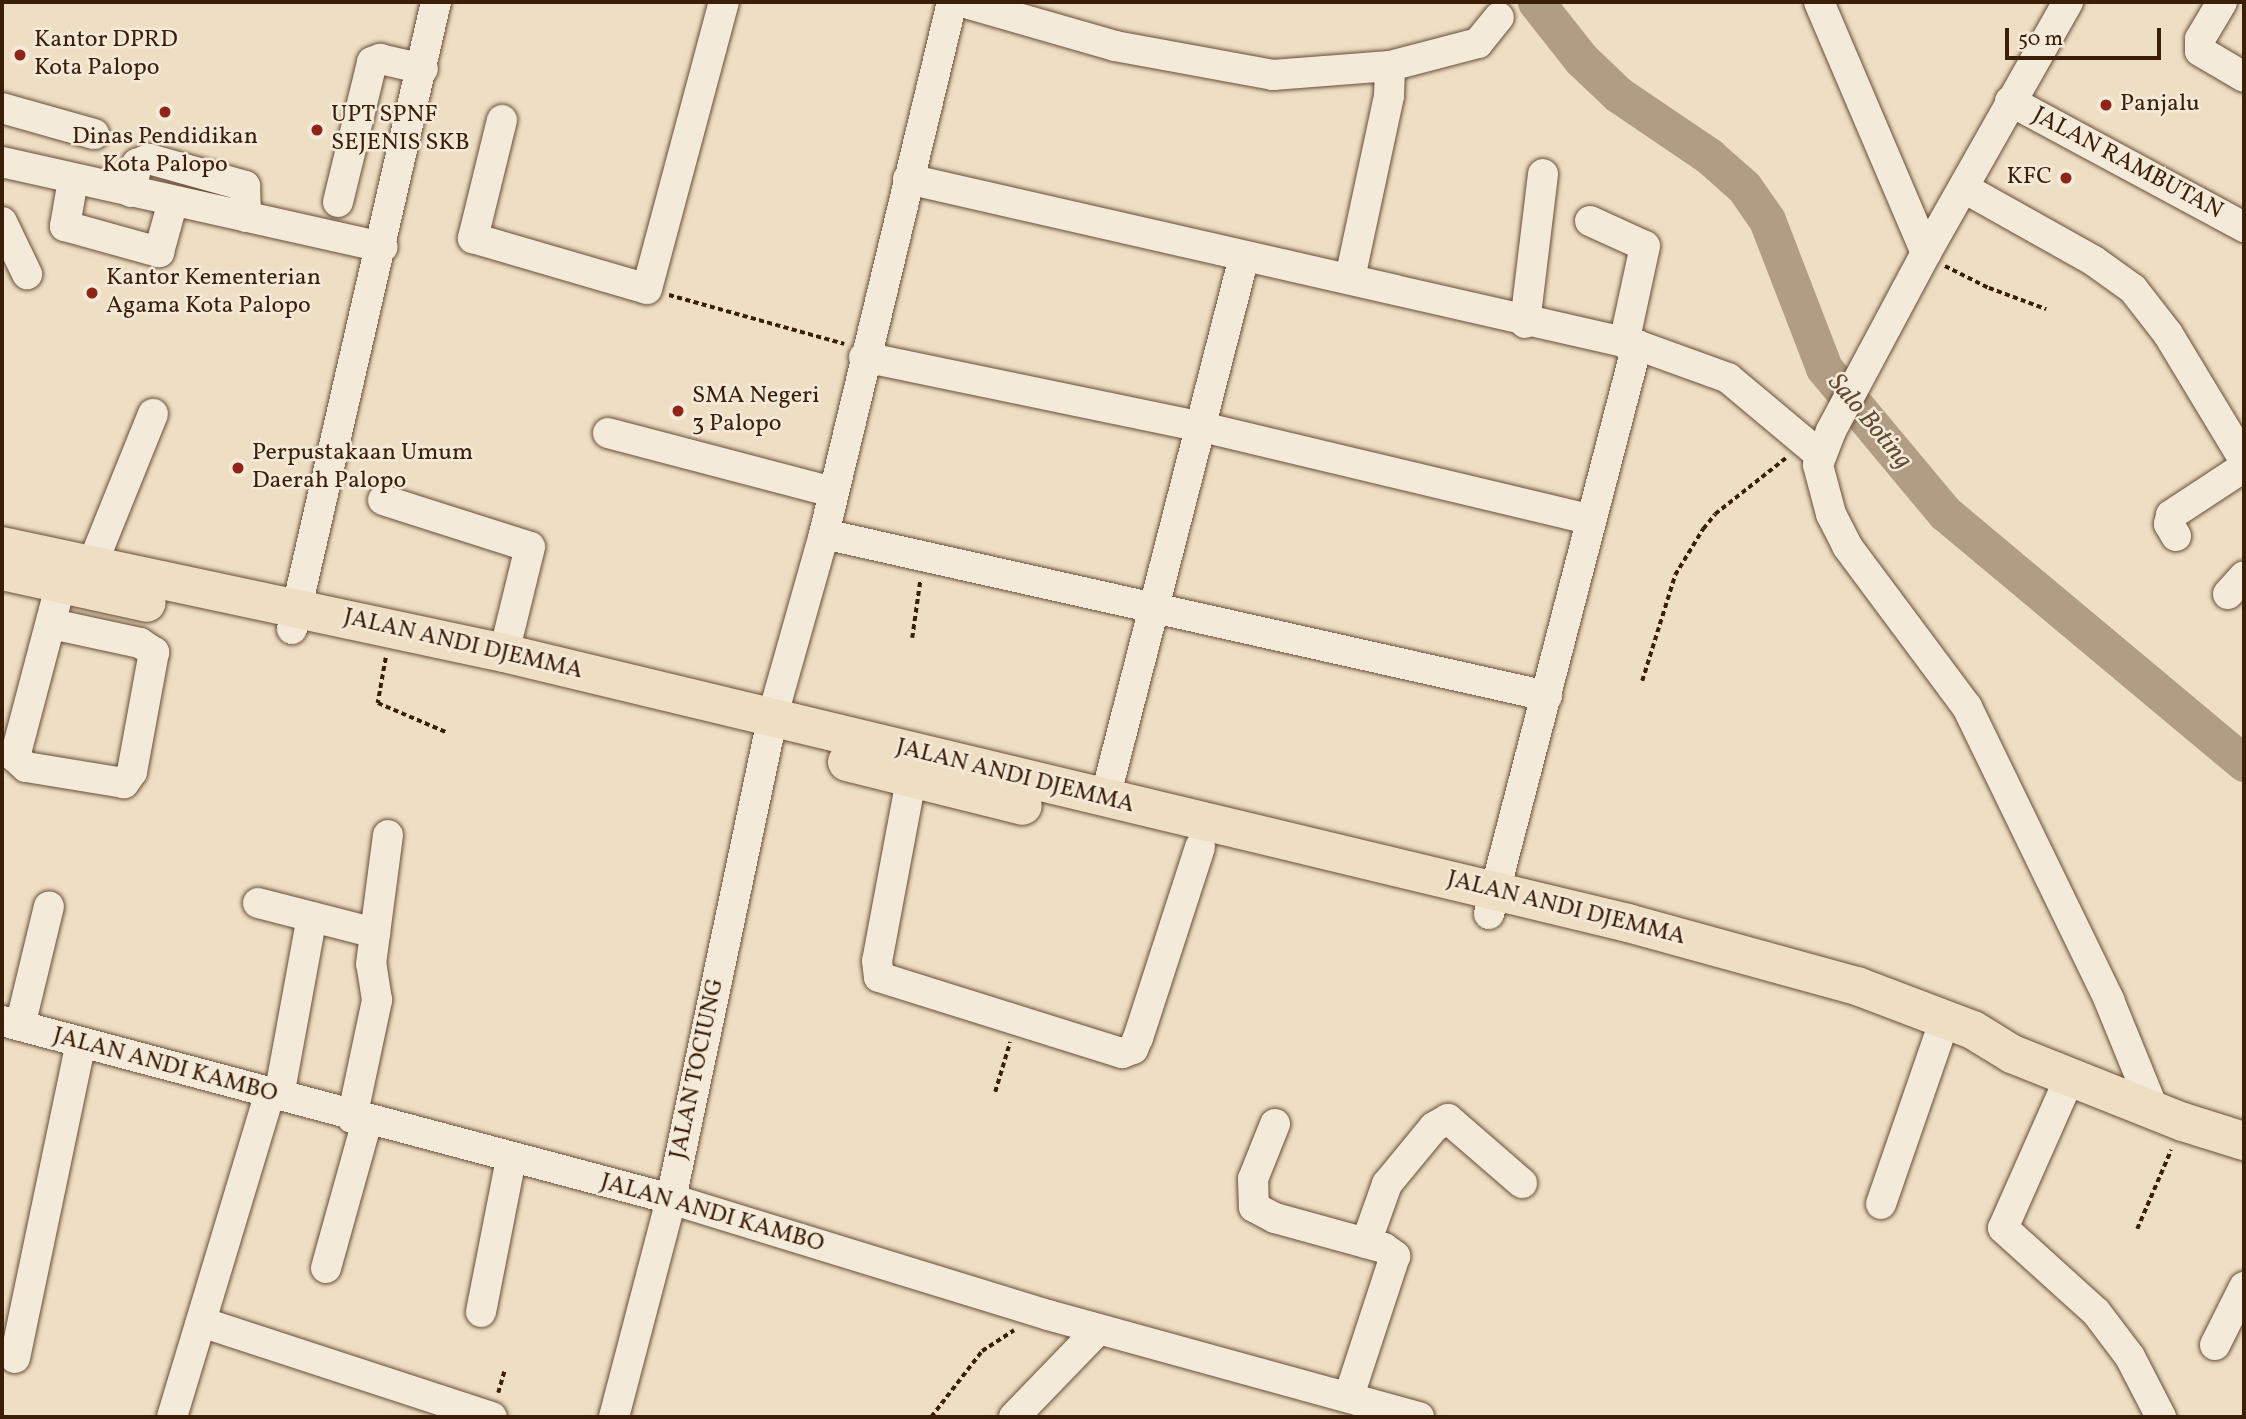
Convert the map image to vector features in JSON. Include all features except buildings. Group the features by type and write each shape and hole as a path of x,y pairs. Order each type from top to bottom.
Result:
{"highway":[{"name":"JALAN ANDI DJEMMA","path":"2,546 92,565 294,619 388,649 1105,798 1973,1030 2012,1054 2169,1116 2244,1141"},
{"name":"JALAN ANDI DJEMMA","path":"2,571 60,587 294,619 503,653 770,729 911,780 1200,847 1492,903"},
{"name":"JALAN ANDI DJEMMA","path":"1854,997 1938,1039 2012,1054"}],"street":[{"path":"294,619 383,247 436,2"},
{"path":"502,120 473,239 647,289 724,2"},
{"name":"JALAN TOCIUNG","path":"614,1417 671,1199 770,729 824,534 951,2"},
{"path":"962,2 1115,46 1273,75 1390,65 1478,43 1499,17"},
{"path":"1819,2 1926,253"},
{"path":"2068,2 1926,253 1866,369 1818,443 1822,486 1847,546 1967,706 2109,1000 2169,1116"},
{"path":"2222,2 2200,39 2200,51 2244,77"},
{"path":"338,202 372,62 380,59 423,69"},
{"path":"1350,278 1389,96 1390,65"},
{"name":"JALAN RAMBUTAN","path":"2010,101 2244,227"},
{"path":"2,108 94,134"},
{"path":"131,192 137,164 149,159 245,186 246,217"},
{"path":"2,162 73,180 383,247"},
{"path":"1525,323 1542,174"},
{"path":"908,179 1244,257 1350,278 1525,323 1630,344 1728,378 1818,443"},
{"path":"73,180 65,226 159,252 173,201"},
{"path":"1964,188 2094,261 2133,289 2168,334 2244,460"},
{"path":"1492,903 1591,520 1630,344 1645,246 1590,221"},
{"path":"2,222 27,274"},
{"path":"1105,798 1244,257"},
{"path":"865,354 1202,428 1591,520"},
{"path":"92,565 153,414"},
{"path":"608,433 833,492"},
{"path":"2176,536 2169,524 2172,515 2244,467"},
{"path":"383,500 529,545 531,553 503,653"},
{"path":"824,534 1153,611 1547,696"},
{"path":"52,624 140,643 154,652 132,772 124,783 26,767 17,761 60,587"},
{"path":"911,780 877,961 879,977 1122,1053 1133,1049 1200,847"},
{"path":"326,1268 360,1119 377,1000 371,971 388,835"},
{"path":"258,902 375,933"},
{"path":"11,1024 49,906"},
{"path":"172,1417 274,1095 312,917"},
{"name":"JALAN ANDI KAMBO","path":"11,1024 510,1159 671,1199 1048,1315 1349,1396 1400,1415"},
{"path":"1881,1204 1938,1039"},
{"path":"15,1358 81,1043"},
{"path":"2070,1077 2003,1228 2014,1243 2073,1287 2096,1312 2130,1357 2161,1417"},
{"path":"1366,1243 1387,1184 1443,1121 1453,1119 1522,1183"},
{"path":"1275,1124 1253,1179 1254,1207 1275,1218 1366,1243 1395,1256 1349,1396"},
{"path":"481,1312 510,1159"},
{"path":"2215,1345 2244,1287"},
{"path":"201,1322 491,1417"},
{"path":"1014,1417 1099,1329"}],"path":[{"path":"1926,253 1968,279 2046,309"},
{"path":"647,289 865,354"},
{"path":"1642,681 1675,575 1703,529 1715,514 1818,443"},
{"path":"912,638 925,558"},
{"path":"388,649 378,703 448,733"},
{"path":"995,1091 1016,1020"},
{"path":"2137,1229 2169,1116"},
{"path":"931,1417 986,1348 1048,1315"}],"waterway":[{"name":"Salo Boting","path":"1536,2 1581,59 1619,95 1709,156 1744,187 1767,220 1824,368 1945,513 2244,763"}],"place":[{"name":"Kantor DPRD Kota Palopo","path":"20,55"},
{"name":"Panjalu","path":"2106,105"},
{"name":"Dinas Pendidikan Kota Palopo","path":"165,112"},
{"name":"UPT SPNF SEJENIS SKB","path":"317,130"},
{"name":"KFC","path":"2066,178"},
{"name":"Kantor Kementerian Agama Kota Palopo","path":"92,293"},
{"name":"SMA Negeri 3 Palopo","path":"678,411"},
{"name":"Perpustakaan Umum Daerah Palopo","path":"238,468"}]}
